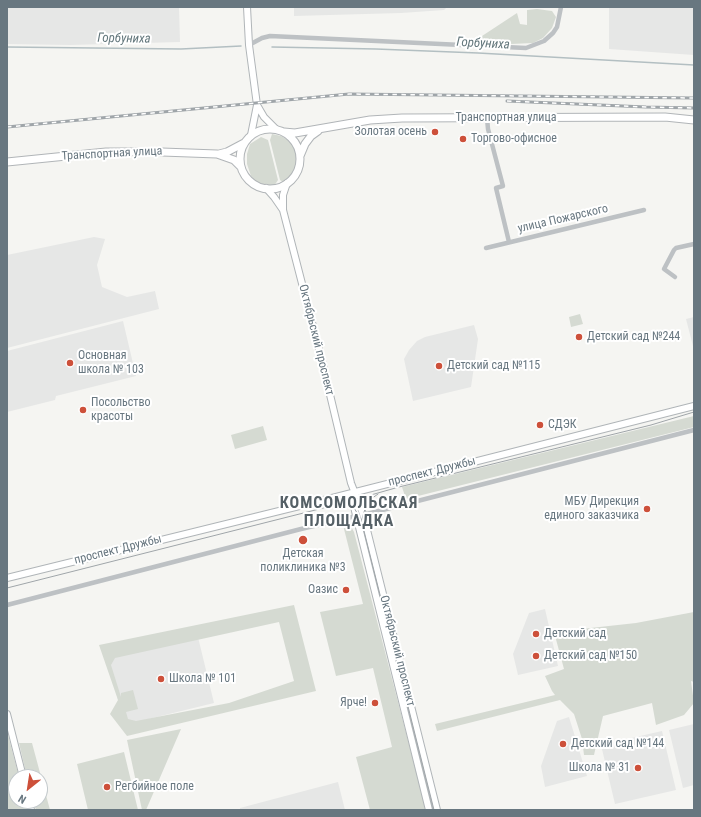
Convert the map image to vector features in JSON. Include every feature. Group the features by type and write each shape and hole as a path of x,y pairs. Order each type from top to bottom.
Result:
{"main road":[{"path":"247,7 249,45 257,105 251,135"},
{"path":"257,105 264,117 276,129"},
{"name":"Транспортная улица","path":"284,132 295,134 370,120 396,118 665,117 694,120"},
{"path":"300,156 292,138 284,132 276,129 259,130 251,135 244,143 240,158 240,166 244,174 257,186 266,188 281,186 287,183 294,175 299,166 300,156 305,144 311,136 320,130"},
{"name":"Транспортная улица","path":"7,162 106,152 217,154 227,152 244,143"},
{"name":"Транспортная улица","path":"217,154 234,160 240,166"},
{"name":"Октябрьский проспект","path":"287,183 283,195 283,210 354,492 363,515 437,810"},
{"name":"Октябрьский проспект","path":"266,188 283,210"},
{"name":"проспект Дружбы","path":"7,578 694,406"},
{"name":"Октябрьский проспект","path":"354,492 353,502 356,516 428,810"},
{"path":"7,714 21,769"}],"street":[{"path":"249,45 262,38 270,36 526,48 544,42 553,33 556,27 560,7"},
{"path":"487,118 488,129 503,186 496,188 509,242"},
{"name":"улица Пожарского","path":"486,248 644,210"},
{"path":"675,277 664,269 674,250 676,248 694,244"},
{"path":"363,515 694,430"},
{"path":"7,605 356,516"}],"shaded area":[{"path":"7,7 179,7 180,42 70,45 7,44"},
{"path":"294,7 447,7 444,10 401,13 294,16"},
{"path":"609,7 694,7 694,55 609,49"},
{"path":"537,9 552,11 556,17 552,28 543,38 533,43 511,44 489,42 479,38 517,13 520,24 527,25 527,10"},
{"path":"272,134 281,136 290,141 296,150 297,161 294,171 289,178 283,182 280,180 270,140"},
{"path":"261,137 268,140 278,180 274,186 255,182 251,176 247,164 247,154 250,144"},
{"path":"94,237 105,239 97,265 102,287 127,297 155,291 159,309 7,348 7,255"},
{"path":"580,314 583,324 571,327 569,317"},
{"path":"694,317 694,350 686,319"},
{"name":"Основная школа № 103","path":"123,321 136,376 56,396 55,400 7,412 7,351"},
{"name":"Детский сад №115","path":"474,325 478,339 471,387 413,401 404,359 409,350 417,341 425,337"},
{"path":"694,416 694,427 406,499 402,487"},
{"path":"263,426 267,440 235,449 231,435"},
{"path":"349,523 354,532 426,810 370,810 356,757 392,747 373,668 336,676 320,612 363,604 343,525"},
{"path":"294,605 316,691 127,736 110,714 118,700 99,645","holes":["279,622 294,681 229,703 136,721 128,719 126,712 138,709 133,690 121,693 121,697 111,665 115,658"]},
{"name":"Детский сад","path":"545,609 558,666 518,675 513,654 529,613"},
{"path":"694,612 694,682 691,681 694,703 684,715 656,725 652,703 603,716 594,755 584,755 582,739 574,714 560,700 437,731 435,724 555,695 545,676 564,669 554,632 636,623"},
{"name":"Школа № 101","path":"197,633 214,703 124,725 107,655"},
{"name":"Детский сад №144","path":"569,717 587,776 545,787 541,766 557,721"},
{"path":"694,724 694,785 683,788 669,730"},
{"path":"181,729 146,810 142,810 127,740"},
{"path":"7,731 17,769 8,769 8,809 27,810 7,810"},
{"name":"Школа № 31","path":"662,731 676,790 615,804 601,745"},
{"path":"19,743 32,743 39,769 25,769"},
{"name":"Регбийное поле","path":"124,752 138,810 88,810 77,764"},
{"path":"338,782 345,810 240,810 240,808"},
{"path":"48,803 50,810 36,810 48,809"}],"waterway":[{"name":"Горбуниха","path":"7,47 181,49 241,46"},
{"name":"Горбуниха","path":"272,47 478,53 694,65"}],"tram line":[{"path":"7,588 339,504 399,487 651,425 694,412"},
{"path":"361,522 365,509 371,499 378,494"},
{"path":"340,504 346,504 354,508 361,519 434,810"}],"railway":[{"path":"7,127 349,94 694,98"},
{"path":"507,101 694,108"}],"place":[{"name":"Золотая осень","path":"435,132"},
{"name":"Торгово-офисное","path":"463,139"},
{"name":"Детский сад №244","path":"579,337"},
{"name":"Основная школа № 103","path":"70,363"},
{"name":"Детский сад №115","path":"439,366"},
{"name":"Посольство красоты","path":"83,410"},
{"name":"СДЭК","path":"540,425"},
{"name":"МБУ Дирекция единого заказчика","path":"647,509"},
{"name":"Детская поликлиника №3","path":"303,540"},
{"name":"Оазис","path":"346,590"},
{"name":"Детский сад","path":"536,634"},
{"name":"Детский сад №150","path":"536,656"},
{"name":"Школа № 101","path":"161,679"},
{"name":"Ярче!","path":"375,703"},
{"name":"Детский сад №144","path":"563,744"},
{"name":"Школа № 31","path":"638,768"},
{"name":"Регбийное поле","path":"107,787"}],"district":[{"name":"КОМСОМОЛЬСКАЯ ПЛОЩАДКА","path":"349,513"}]}
